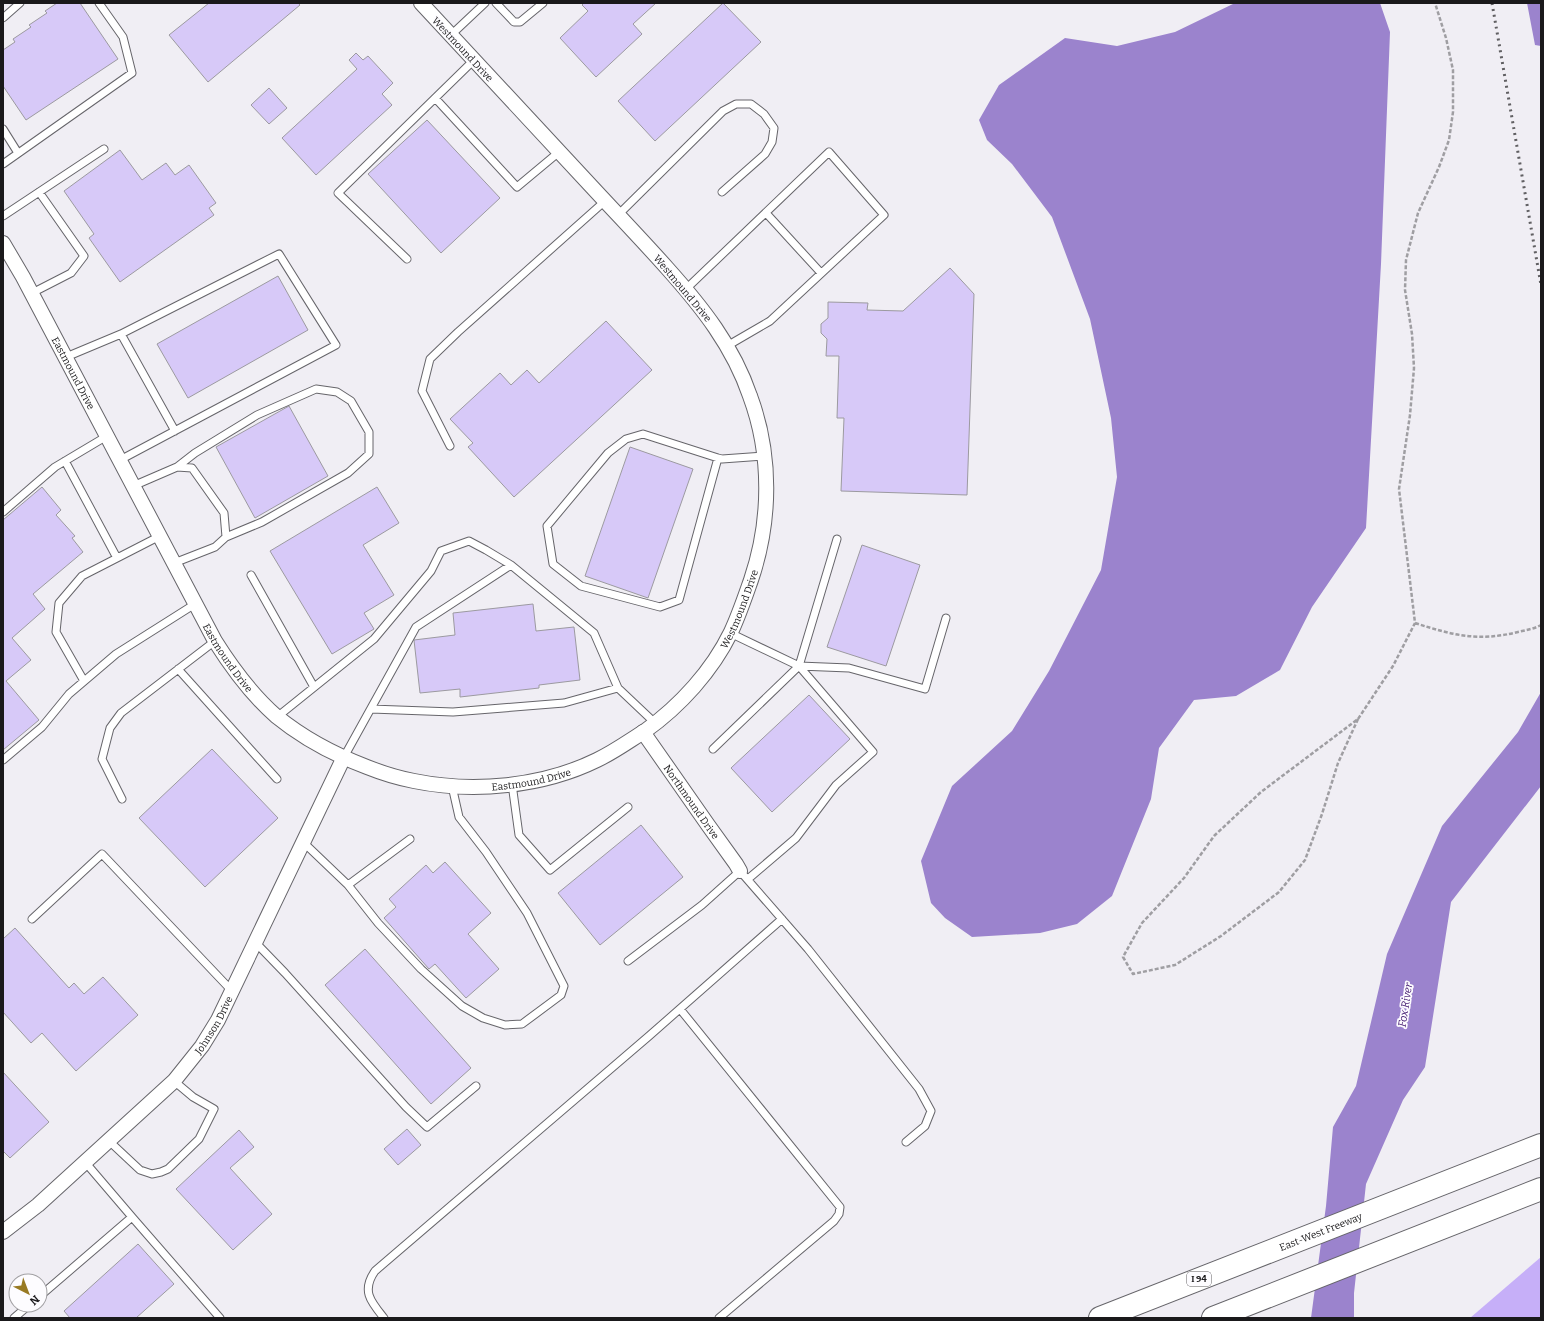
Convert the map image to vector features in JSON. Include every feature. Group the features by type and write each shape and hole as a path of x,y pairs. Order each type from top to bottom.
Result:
{"highway":[{"name":"East-West Freeway","path":"1100,1318 1541,1145"},
{"path":"1213,1318 1541,1189"}],"street":[{"name":"Westmound Drive","path":"421,3 686,289 711,321 727,346 740,370 750,396 763,441 767,485 762,539 756,564 746,594 730,633 718,654 697,683 677,704 643,732"},
{"name":"Eastmound Drive","path":"3,243 32,293 215,641 238,675 261,702 294,730 344,757 381,772 412,781 452,786 476,787 522,783 564,773 599,760 643,732"},
{"name":"Northmound Drive","path":"643,732 659,757 744,875"},
{"name":"Johnson Drive","path":"3,1232 38,1205 174,1081 202,1046 218,1020 344,757"}],"lane":[{"path":"3,18 20,3"},
{"path":"3,164 132,73 123,37 100,3"},
{"path":"451,35 485,3"},
{"path":"496,3 514,22 520,22 543,3"},
{"path":"407,259 338,193 474,60"},
{"path":"435,98 517,187 559,152"},
{"path":"618,215 723,111 736,104 751,104 764,114 774,128 772,142 765,154 722,192"},
{"path":"3,129 18,153"},
{"path":"3,216 104,149"},
{"path":"686,289 829,152 884,215 770,321 727,346"},
{"path":"32,293 71,273 84,256 39,192"},
{"path":"450,446 422,391 430,359 458,332 605,201"},
{"path":"766,213 821,273"},
{"path":"66,357 121,334 279,254 336,345 120,460"},
{"path":"121,334 175,431"},
{"path":"134,486 177,467 195,453 258,415 316,389 337,392 351,401 369,432 369,454 348,473 262,522 226,537 215,547 174,563"},
{"path":"718,458 678,600 660,607 581,586 553,564 547,526 608,454 626,439 643,434 722,459 764,456"},
{"path":"3,512 55,467 107,436"},
{"path":"65,461 117,558"},
{"path":"177,467 192,468 224,513 226,537"},
{"path":"84,681 56,632 60,603 82,576 160,536"},
{"path":"713,749 799,666 837,539"},
{"path":"277,717 374,639 431,571 441,551 468,541 511,565 594,633 618,688 655,723"},
{"path":"344,757 416,627 511,565"},
{"path":"251,576 314,687"},
{"path":"3,760 42,727 69,694 116,654 195,604"},
{"path":"730,633 799,666 849,668 925,690 946,618"},
{"path":"122,800 102,759 110,728 121,713 215,641"},
{"path":"628,961 702,904 796,838 836,785 873,752 799,666"},
{"path":"178,669 277,779"},
{"path":"371,709 453,712 564,703 618,688"},
{"path":"512,784 519,835 550,870 628,807"},
{"path":"303,842 348,885 378,922 421,968 462,1006 483,1018 505,1026 522,1024 561,995 564,986 527,913 486,852 459,817 452,786"},
{"path":"348,885 410,839"},
{"path":"32,919 102,854 232,991"},
{"path":"744,875 808,949 919,1089 931,1111 925,1126 906,1142"},
{"path":"384,1318 372,1304 367,1289 370,1279 375,1271 680,1009 782,919"},
{"path":"255,942 286,973 406,1107 427,1127 476,1086"},
{"path":"680,1009 840,1207 839,1214 834,1221 719,1318"},
{"path":"109,1141 140,1170 152,1174 168,1169 199,1138 214,1109 193,1097 174,1081"},
{"path":"85,1162 220,1318"},
{"path":"48,1289 132,1217"}],"path":[{"path":"1358,719 1261,792 1214,836 1184,878 1142,923 1123,957 1133,974 1176,965 1221,936 1279,892 1304,860 1322,814 1338,763 1358,719 1393,666 1415,623 1399,489 1410,415 1414,368 1412,334 1406,290 1406,260 1418,213 1439,167 1449,140 1453,112 1454,70 1435,3"},
{"path":"1415,623 1446,633 1476,638 1500,637 1541,625"}],"shaded area":[{"path":"1541,1257 1541,1318 1470,1318"}],"water":[{"path":"1235,3 1380,3 1390,32 1381,264 1366,528 1312,607 1280,670 1236,696 1194,700 1159,748 1151,799 1112,896 1077,924 1040,933 972,937 945,918 931,903 921,861 952,786 1012,731 1049,671 1101,570 1117,477 1111,418 1090,319 1052,217 1012,164 987,140 979,120 999,85 1065,38 1117,46 1175,32"},
{"path":"1527,3 1541,3 1541,46 1535,45"},
{"name":"Fox River","path":"1541,692 1541,786 1451,902 1425,1067 1403,1100 1366,1184 1354,1293 1354,1318 1311,1318 1326,1206 1333,1127 1356,1086 1387,954 1442,826 1518,732"}],"building":[{"path":"57,3 80,3 118,59 26,120 3,86 3,50 15,42 13,39 31,27 29,25 47,13 45,11"},
{"path":"209,3 298,3 300,5 208,82 169,35"},
{"path":"584,3 656,3 633,24 642,34 596,77 560,38 588,11 582,5"},
{"path":"723,3 761,42 655,141 618,101"},
{"path":"356,53 363,60 368,56 393,83 382,94 392,105 316,175 282,138 357,69 349,60"},
{"path":"269,88 287,108 269,124 251,105"},
{"path":"427,120 500,198 441,253 368,174"},
{"path":"120,150 142,180 166,163 175,175 189,165 216,203 209,208 214,215 120,282 89,238 94,234 64,191"},
{"path":"950,268 974,294 967,495 841,491 844,418 837,418 839,356 826,356 827,339 821,333 821,324 828,318 828,302 868,303 867,310 903,311"},
{"path":"278,276 308,330 188,398 157,344"},
{"path":"606,321 652,370 514,497 468,447 473,443 450,419 500,373 511,385 527,370 539,383"},
{"path":"289,406 328,476 255,518 216,447"},
{"path":"630,447 693,469 648,598 585,576"},
{"path":"42,487 61,510 56,515 75,536 72,538 83,552 33,594 45,609 12,638 31,660 6,681 39,720 3,750 3,520"},
{"path":"377,487 399,523 363,545 394,595 364,613 374,629 332,654 270,551"},
{"path":"862,545 920,565 886,666 827,647"},
{"path":"533,604 536,631 574,627 580,680 539,685 539,688 460,697 460,689 420,693 414,640 455,635 453,613"},
{"path":"809,695 850,739 772,812 731,768"},
{"path":"212,749 278,818 205,887 139,818"},
{"path":"641,825 683,877 600,945 558,893"},
{"path":"445,862 491,913 468,934 499,969 466,998 435,964 429,969 384,918 396,907 389,899 426,865 433,873"},
{"path":"15,928 69,988 74,983 84,994 103,977 138,1015 76,1071 42,1033 31,1043 3,1012 3,939"},
{"path":"365,949 471,1068 431,1104 325,985"},
{"path":"3,1072 49,1122 10,1158 3,1151"},
{"path":"407,1129 421,1145 398,1165 384,1149"},
{"path":"239,1130 254,1147 230,1168 272,1214 233,1250 176,1189"},
{"path":"138,1244 174,1284 136,1318 70,1318 64,1311"}],"railway":[{"path":"1492,3 1541,285"}]}
